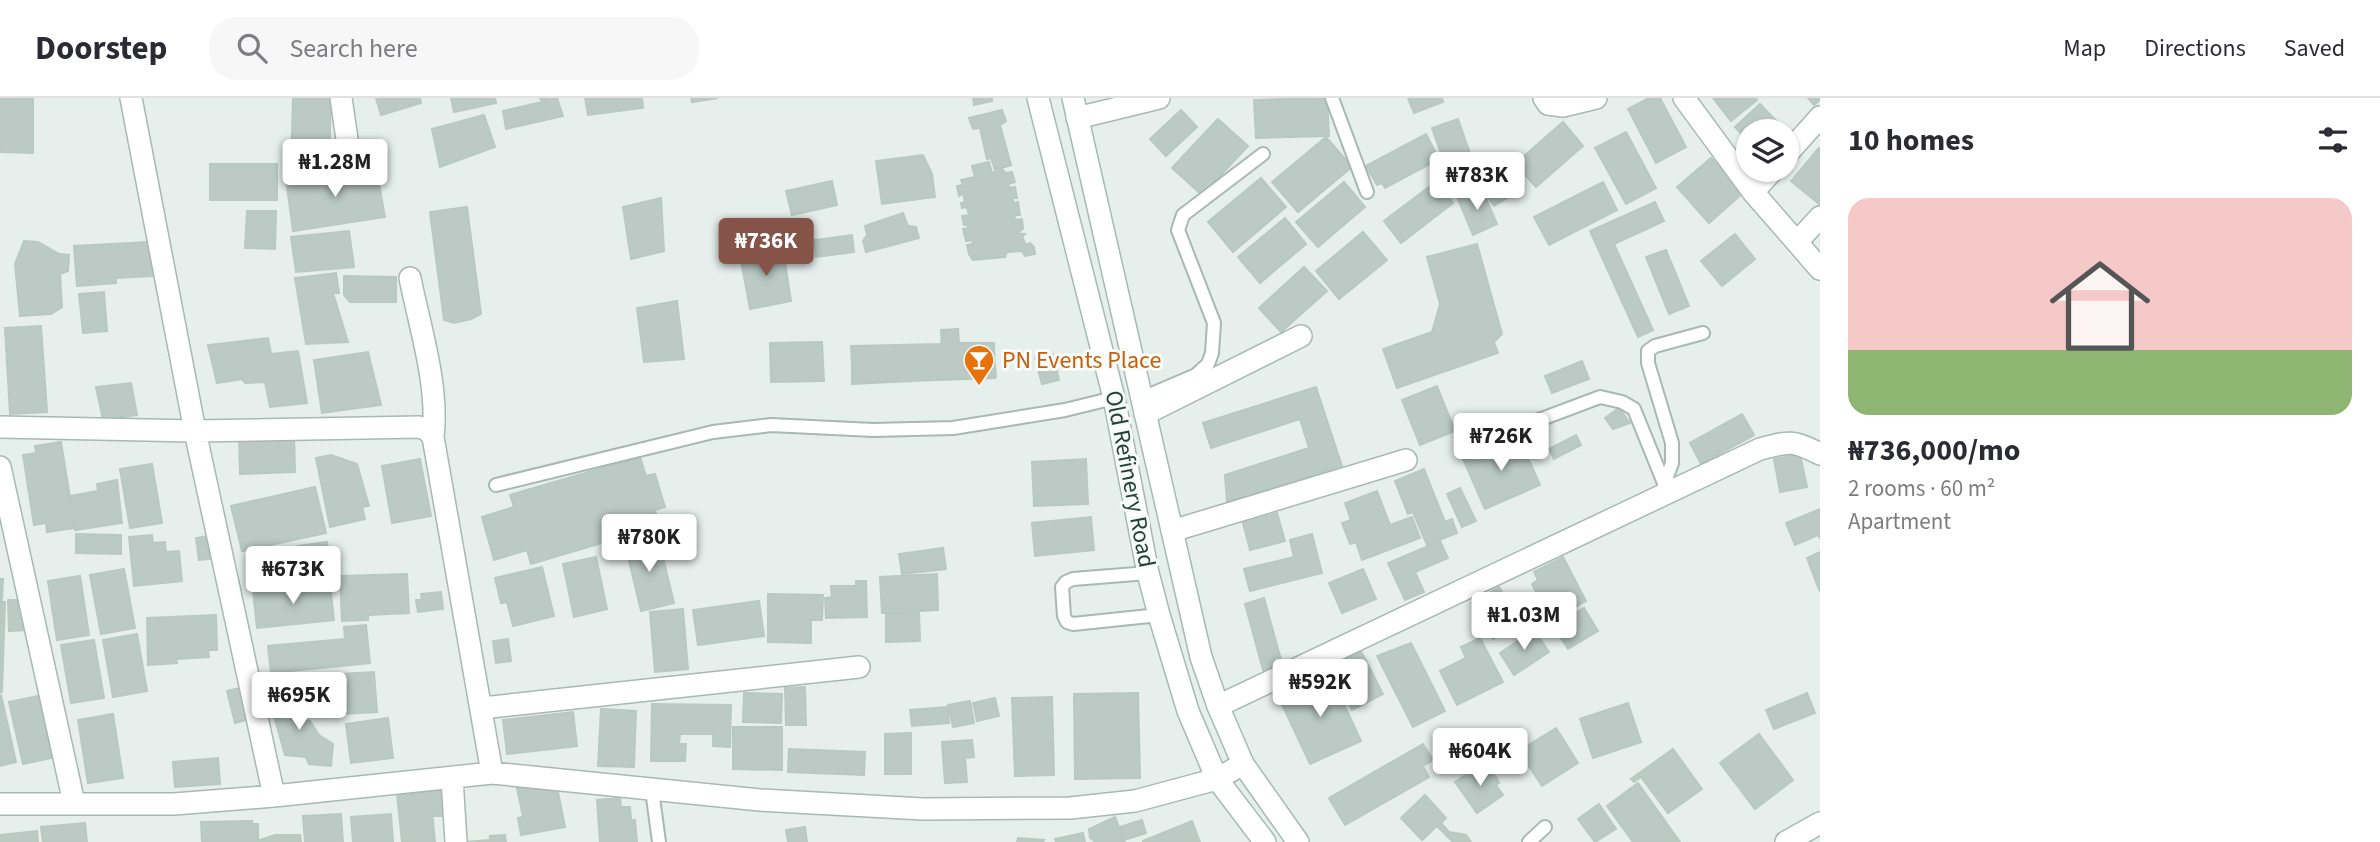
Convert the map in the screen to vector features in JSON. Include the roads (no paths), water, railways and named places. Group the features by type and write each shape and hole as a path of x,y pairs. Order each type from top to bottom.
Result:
{"street":[{"path":"131,98 195,431 274,796"},
{"path":"341,98 348,146"},
{"name":"Old Refinery Road","path":"1038,98 1114,398 1148,573 1188,711 1217,779 1265,842"},
{"path":"1075,108 1159,98"},
{"path":"1544,98 1548,104 1563,106 1596,98"},
{"path":"1684,98 1753,192 1820,269"},
{"name":"Old Refinery Road","path":"1075,108 1202,657 1218,706 1243,764 1298,842"},
{"path":"1799,141 1820,117"},
{"path":"1753,192 1762,182"},
{"path":"1797,242 1820,217"},
{"path":"410,278 433,391 433,437 492,773"},
{"path":"1144,406 1301,336"},
{"path":"0,426 195,431 419,427 427,430 433,437"},
{"path":"1218,706 1666,489 1760,449 1785,442 1798,442 1820,454"},
{"path":"1172,531 1406,460"},
{"path":"0,467 74,803"},
{"path":"482,708 859,667"},
{"path":"0,804 174,804 492,773 760,800 923,809 1070,808 1135,801 1217,779 1243,764"},
{"path":"452,778 456,842"},
{"path":"1786,842 1820,822"}],"lane":[{"path":"1332,98 1367,192"},
{"path":"1144,406 1196,375 1208,364 1212,353 1214,323 1178,230 1183,215 1263,154"},
{"path":"1666,489 1672,463 1672,443 1648,363 1648,351 1655,346 1703,333"},
{"path":"1515,429 1600,397 1622,402 1634,410 1666,489"},
{"path":"496,485 713,432 771,425 873,430 953,428 1065,411 1114,398"},
{"path":"1148,573 1073,579 1066,582 1062,587 1064,616 1073,624 1159,615"},
{"path":"652,790 659,842"},
{"path":"1529,842 1545,827"}],"place":[{"name":"PN Events Place","path":"979,387"}]}
